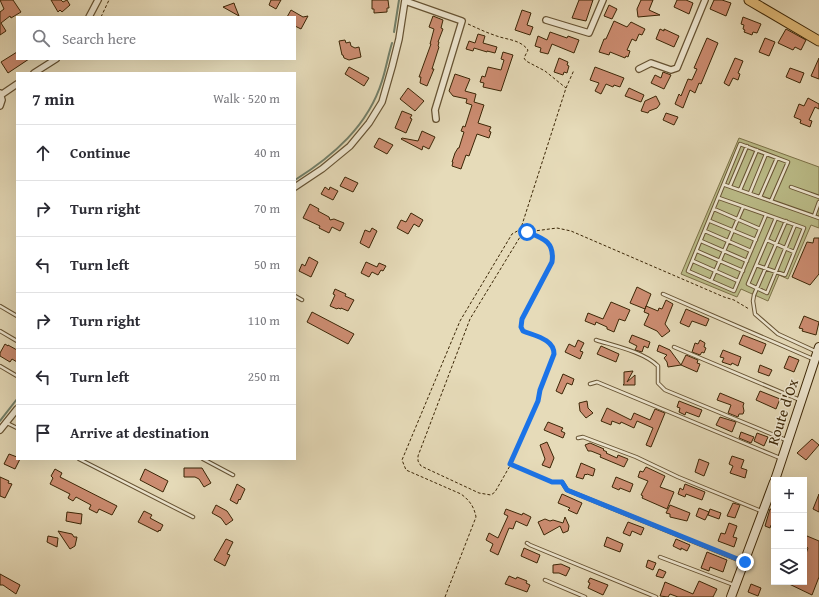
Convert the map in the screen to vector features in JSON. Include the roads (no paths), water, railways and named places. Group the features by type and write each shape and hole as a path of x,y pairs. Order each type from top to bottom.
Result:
{"main road":[{"path":"751,1 819,41"}],"street":[{"path":"90,16 98,0"},
{"path":"546,20 589,33 603,0"},
{"path":"639,69 651,63 671,70 677,68 705,0"},
{"path":"296,185 322,169 350,146 369,123 382,102 392,67 405,1 462,21 435,110 436,119"},
{"path":"36,72 54,60"},
{"path":"0,106 2,100 0,94 16,85"},
{"name":"Route d'Ox","path":"775,477 789,441 818,352"},
{"path":"0,430 16,410"},
{"name":"Route d'Ox","path":"731,597 771,489"}],"lane":[{"path":"766,215 734,291 688,271 725,185 740,144 788,162 771,201"},
{"path":"730,186 747,146"},
{"path":"740,190 757,150"},
{"path":"750,193 766,154"},
{"path":"760,197 777,158"},
{"path":"725,185 819,218"},
{"path":"791,187 819,197"},
{"path":"719,198 804,228 785,275 756,265"},
{"path":"814,216 819,202"},
{"path":"711,281 743,207"},
{"path":"714,209 760,229"},
{"path":"776,218 748,284 767,293 795,225"},
{"path":"710,220 756,240"},
{"path":"786,222 753,301 756,314 778,334 818,352"},
{"path":"705,231 751,251"},
{"path":"767,240 794,252"},
{"path":"701,241 747,261"},
{"path":"697,251 743,271"},
{"path":"693,261 738,281"},
{"path":"663,294 818,352"},
{"path":"296,297 302,300"},
{"path":"0,306 16,315"},
{"path":"0,331 16,340"},
{"path":"596,340 638,354 655,363 658,366 658,384 665,390 789,441"},
{"path":"674,347 802,401"},
{"path":"0,366 16,375"},
{"path":"590,384 596,382 782,459"},
{"path":"6,422 16,427"},
{"path":"578,438 583,437 636,457 678,477 763,512"},
{"path":"81,460 193,517"},
{"path":"205,460 233,475"},
{"path":"562,482 567,490 745,562"},
{"path":"527,543 656,597"},
{"path":"660,556 736,586"},
{"path":"545,580 584,597"}],"waterway":[{"path":"394,32 399,0"},
{"path":"296,179 336,150 348,138 368,112 376,97 392,43"},
{"path":"0,421 16,400"}]}
